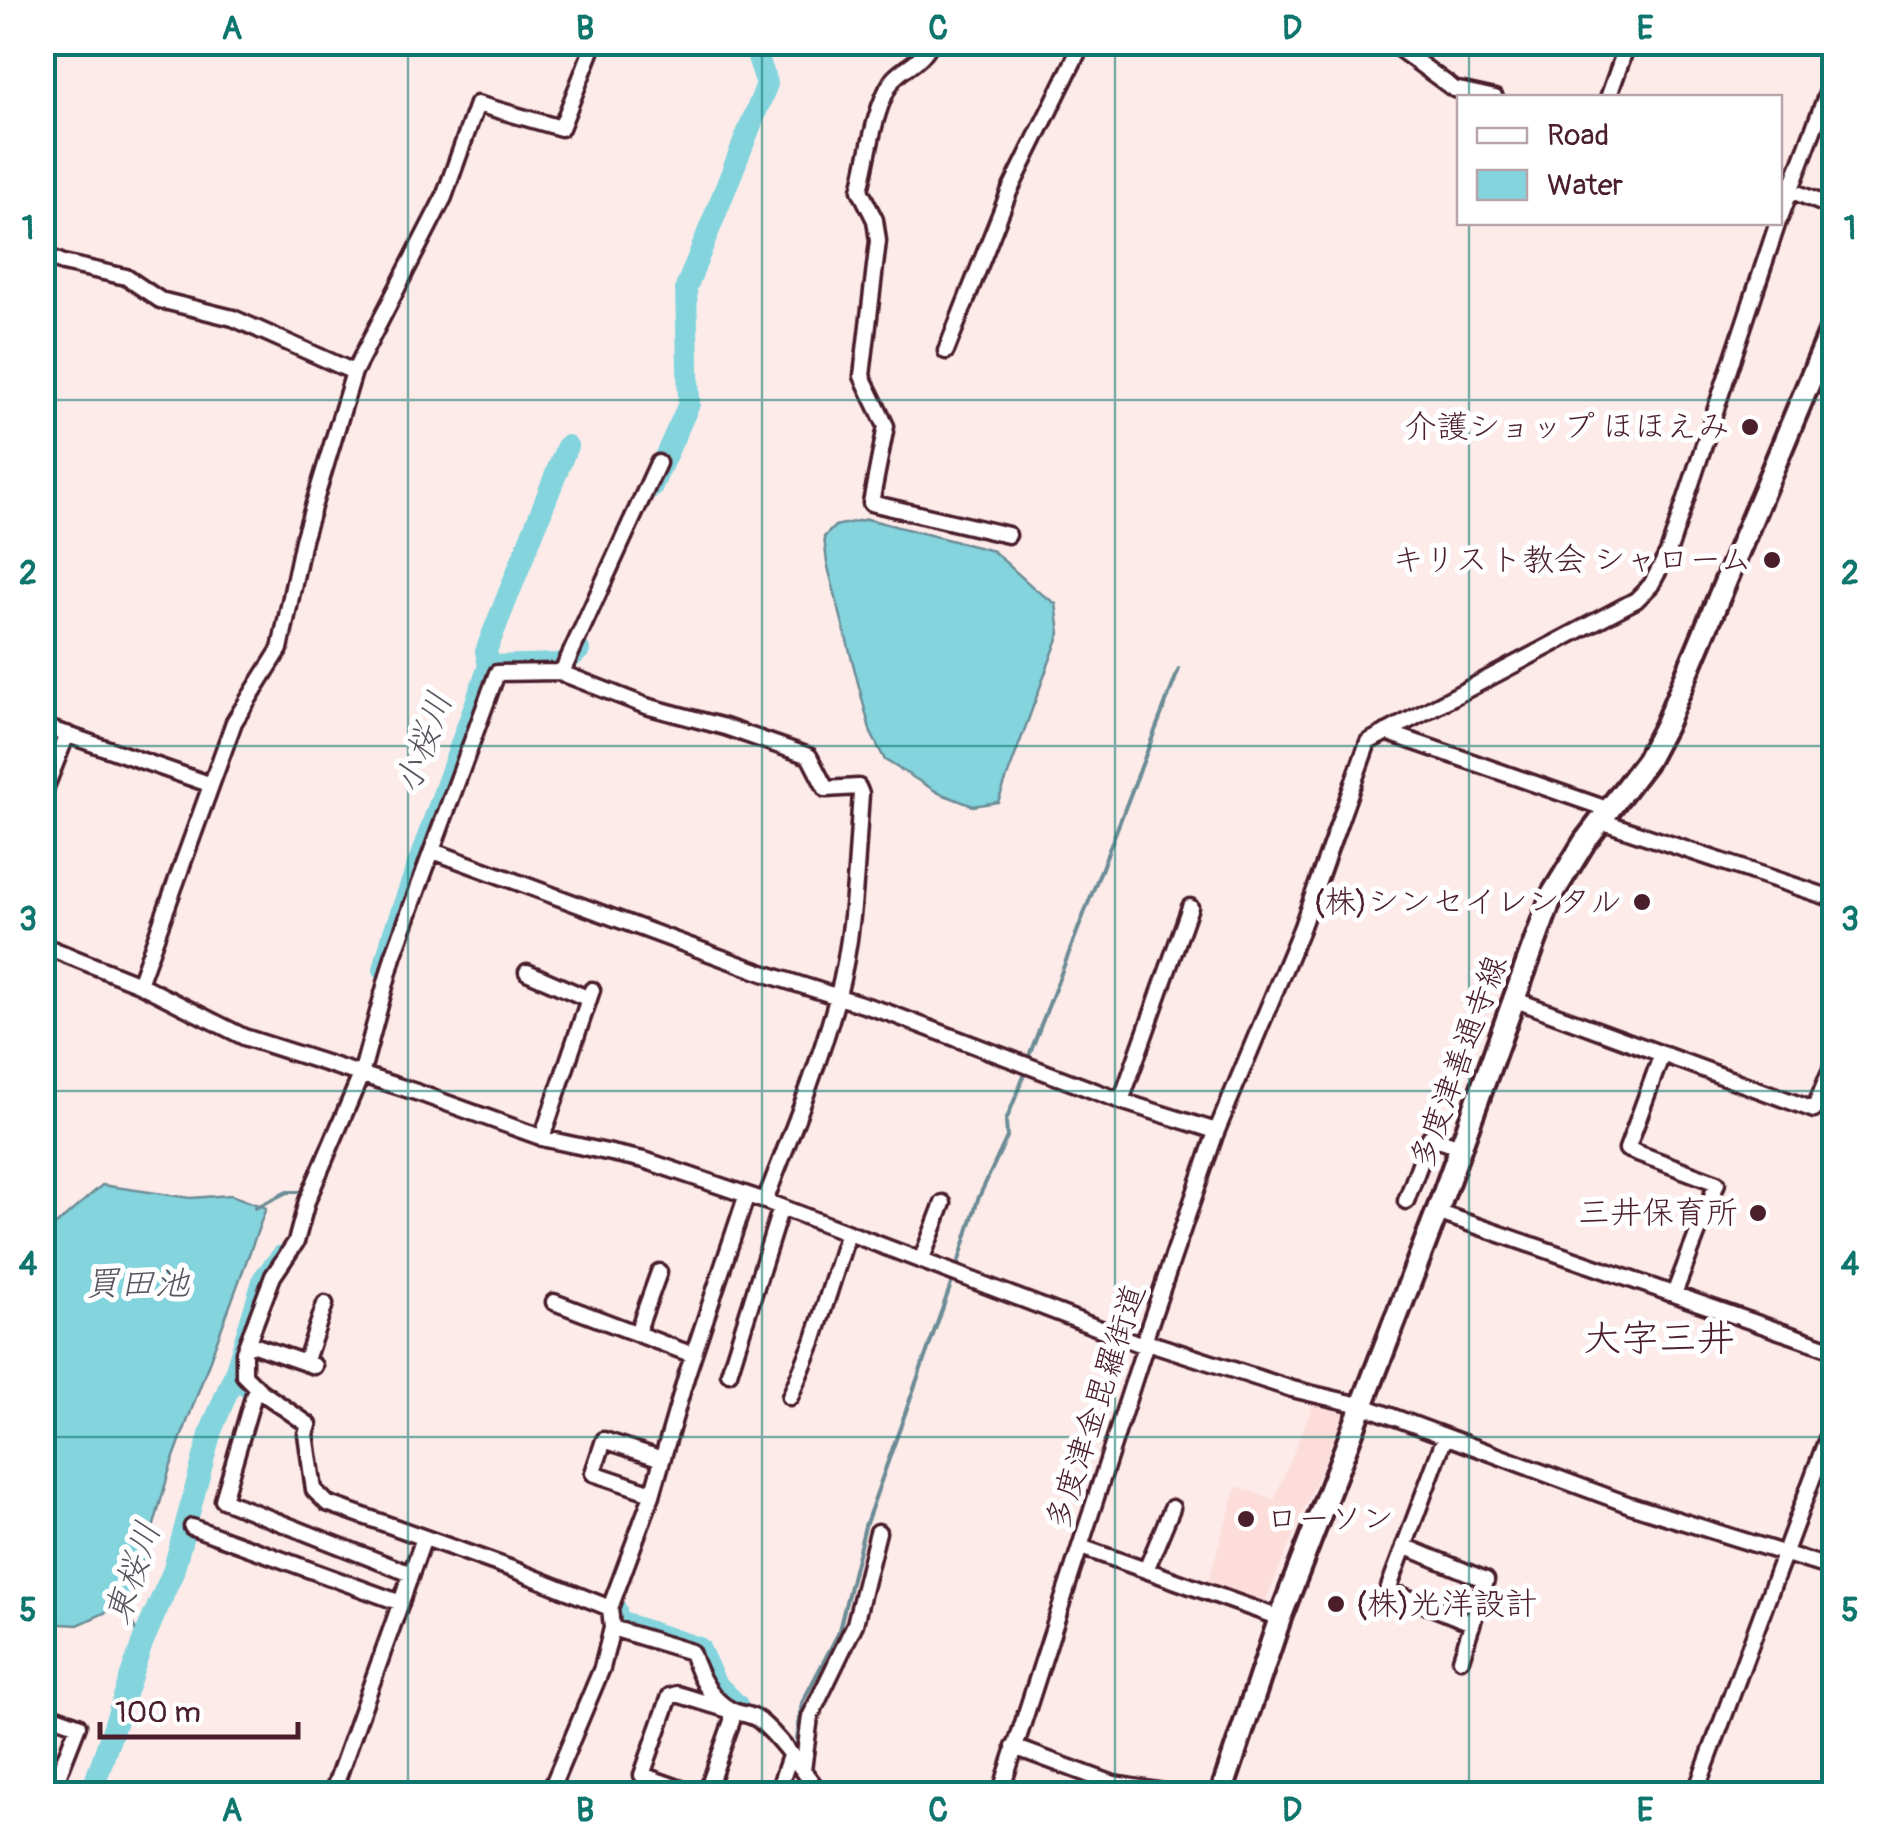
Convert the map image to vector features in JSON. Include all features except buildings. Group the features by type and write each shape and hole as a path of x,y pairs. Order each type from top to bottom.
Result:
{"main road":[{"name":"多度津善通寺線","path":"1221,1794 1280,1618 1437,1212 1552,895 1647,760 1671,713 1834,323"}],"street":[{"path":"140,984 234,722 280,650 303,540 354,372 444,197 477,104 560,128 595,42"},
{"path":"931,42 912,67 893,78 860,190 875,220 878,241 862,376 886,426 871,503 1008,535"},
{"path":"946,351 1009,192 1084,42"},
{"path":"1390,42 1454,90 1480,95"},
{"path":"1609,95 1628,42"},
{"path":"1834,75 1784,187 1834,208"},
{"path":"1386,732 1636,600 1652,586 1668,553 1777,225"},
{"path":"42,254 63,263 126,277 160,300 233,318 354,372"},
{"path":"565,665 658,463"},
{"path":"610,1608 327,1503 314,1490 307,1429 255,1390 244,1375 248,1343 273,1276 296,1242 308,1201 362,1076 393,957 496,673 565,665 646,706 725,727 809,756 826,789 858,787 861,794 852,917 838,996 808,1092 765,1201"},
{"path":"42,726 209,784"},
{"path":"1386,732 1834,899"},
{"name":"多度津金毘羅街道","path":"1000,1794 1216,1131 1301,929 1368,742 1386,732"},
{"path":"42,797 68,734"},
{"path":"432,851 1121,1101 1216,1131"},
{"path":"1121,1101 1190,907"},
{"path":"42,945 140,984 244,1037 542,1138 644,1160 782,1207 1145,1344 1292,1389 1364,1406 1630,1505 1834,1569"},
{"path":"527,972 591,995 542,1138"},
{"path":"1513,999 1814,1110 1834,1062"},
{"path":"1662,1054 1627,1148 1717,1183 1674,1294"},
{"path":"1406,1200 1430,1137 1460,1147"},
{"path":"549,1794 602,1668 612,1628 610,1608 652,1493 746,1197"},
{"path":"920,1261 942,1203"},
{"path":"729,1373 744,1346 766,1277 782,1207"},
{"path":"1437,1212 1834,1350"},
{"path":"790,1397 813,1342 848,1233"},
{"path":"637,1333 659,1272"},
{"path":"554,1302 694,1355"},
{"path":"248,1343 310,1365 325,1304"},
{"path":"255,1390 222,1500 411,1574"},
{"path":"1695,1794 1834,1420"},
{"path":"1445,1438 1388,1590 1472,1624"},
{"path":"652,1493 593,1473 604,1440 662,1459"},
{"path":"1146,1570 1172,1508"},
{"path":"192,1527 401,1603"},
{"path":"802,1770 810,1716 855,1624 878,1532"},
{"path":"332,1794 424,1538"},
{"path":"1404,1546 1486,1580 1461,1659"},
{"path":"1081,1547 1280,1618"},
{"path":"612,1628 690,1652 699,1677 732,1710 732,1721 706,1794"},
{"path":"695,1794 642,1775 670,1696 677,1694 749,1713 763,1724 821,1794"},
{"path":"42,1712 78,1725 52,1794"},
{"path":"1014,1747 1114,1784 1178,1794"},
{"path":"778,1794 790,1756"}],"shaded area":[{"path":"1315,1400 1346,1409 1264,1605 1208,1581 1237,1486 1274,1500"}],"water":[{"path":"867,519 993,551 1056,604 1060,633 998,802 973,806 939,793 885,760 871,733 827,563 824,537 835,526"},
{"name":"買田池","path":"102,1185 190,1198 231,1195 266,1208 170,1468 135,1593 111,1610 78,1625 44,1623 43,1236"}],"waterway":[{"path":"651,488 689,404 686,288 767,84 753,42"},
{"name":"小桜川","path":"384,969 489,666 486,651 567,446"},
{"path":"489,666 558,664 579,650"},
{"path":"1027,1061 1179,669"},
{"path":"957,1267 978,1199 1007,1137 1006,1121 1026,1071"},
{"path":"255,1208 287,1192 305,1192"},
{"name":"小桜川","path":"256,1395 235,1373 264,1278 282,1256"},
{"path":"795,1754 802,1703 838,1634 865,1526 954,1276"},
{"name":"東桜川","path":"91,1794 143,1641 173,1572 211,1431 235,1373"},
{"path":"117,1602 143,1641"},
{"name":"小桜川","path":"616,1610 622,1623 699,1648 715,1683 737,1705"}],"place":[{"name":"介護ショップ ほほえみ","path":"1750,427"},
{"name":"キリスト教会 シャローム","path":"1772,560"},
{"name":"(株)シンセイレンタル","path":"1642,902"},
{"name":"三井保育所","path":"1758,1213"},
{"name":"ローソン","path":"1246,1519"},
{"name":"(株)光洋設計","path":"1336,1604"}],"district":[{"name":"大字三井","path":"1659,1339"}]}
